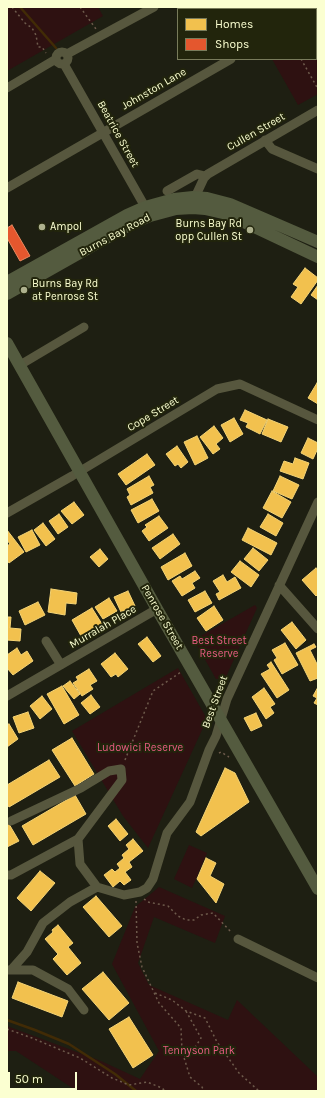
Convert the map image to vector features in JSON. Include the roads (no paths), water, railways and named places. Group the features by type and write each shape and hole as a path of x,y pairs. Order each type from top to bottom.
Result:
{"main road":[{"name":"Burns Bay Road","path":"7,282 127,215 147,211 176,209 207,198 230,204 318,242"},
{"name":"Burns Bay Road","path":"194,203 205,209 227,214 318,257"},
{"name":"Burns Bay Road","path":"7,294 131,224 147,211"},
{"name":"Penrose Street","path":"7,343 157,610 318,889"}],"street":[{"path":"7,88 57,62 66,62 68,58 67,54 151,8"},
{"name":"Johnston Lane","path":"7,188 229,60"},
{"name":"Beatrice Street","path":"57,62 103,133 147,211"},
{"name":"Cullen Street","path":"167,191 197,174 206,176 318,110"},
{"path":"265,140 272,149 318,169"},
{"path":"194,203 197,193 206,176"},
{"path":"20,365 84,327"},
{"name":"Cope Street","path":"7,513 218,389 240,384 318,420"},
{"name":"Best Street","path":"97,887 124,894 138,895 147,888 153,879 167,833 190,802 209,750 216,736 227,699 318,502"},
{"path":"279,585 318,629"},
{"name":"Murralah Place","path":"7,696 157,610"},
{"path":"46,641 61,665"},
{"path":"7,875 11,875 78,839 122,780 121,769 109,770 81,788 11,821"},
{"path":"9,970 27,952 43,923 70,902 97,887 80,864 78,839"},
{"path":"238,939 318,978"},
{"path":"9,970 33,970 68,989 84,1010"}],"waterway":[{"path":"20,7 56,48"},
{"path":"7,1020 69,1044 115,1074 136,1091"}],"place":[{"name":"Ampol","path":"42,227"},
{"name":"Burns Bay Rd opp Cullen St","path":"250,230"},
{"name":"Burns Bay Rd at Penrose St","path":"24,290"}],"park label":[{"name":"Best Street Reserve","path":"219,647"},
{"name":"Ludowici Reserve","path":"140,748"},
{"name":"Tennyson Park","path":"199,1051"}]}
